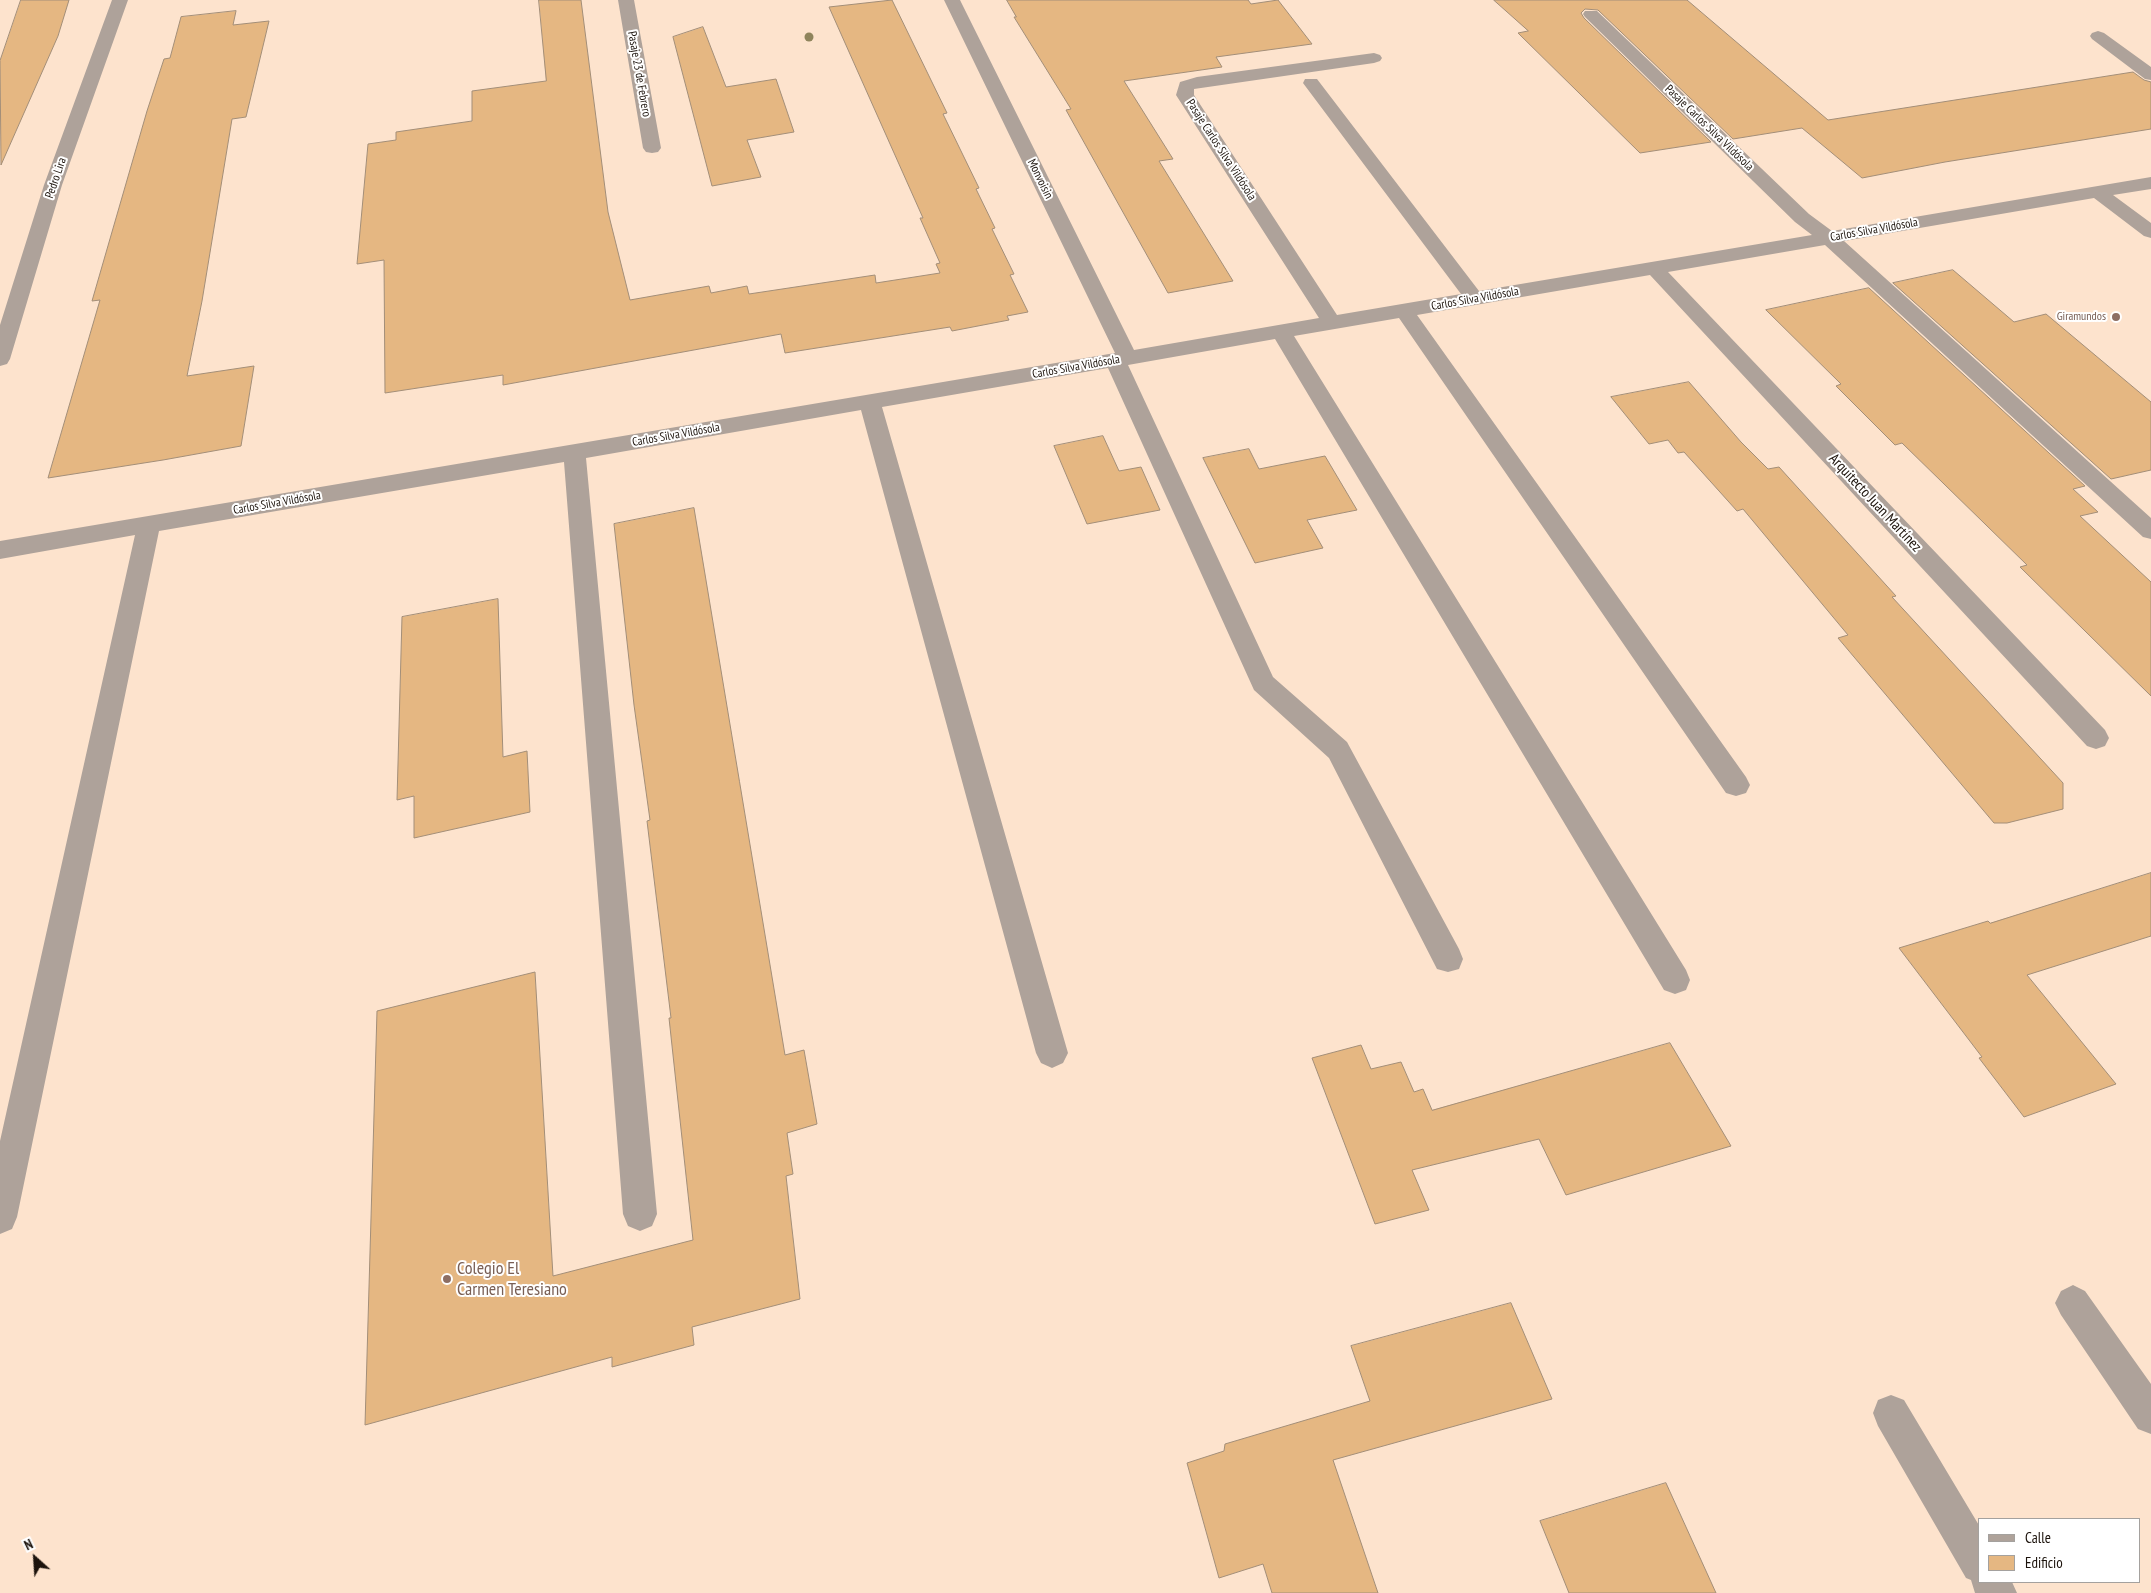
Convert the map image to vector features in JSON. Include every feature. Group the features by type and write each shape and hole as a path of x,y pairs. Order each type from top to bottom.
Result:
{"street":[{"name":"Pedro Lira","path":"0,359 53,185 120,0"},
{"name":"Pasaje 23 de Febrero","path":"626,0 652,148"},
{"name":"Monvoisin","path":"952,0 1122,359 1263,683 1338,750 1448,959"},
{"name":"Pasaje Carlos Silva Vildósola","path":"1591,14 1802,218 1829,238 2151,531"},
{"path":"2098,36 2151,75"},
{"name":"Pasaje Carlos Silva Vildósola","path":"1332,323 1185,95 1186,86 1197,82 1374,58"},
{"path":"1311,83 1431,243 1476,299"},
{"name":"Carlos Silva Vildósola","path":"0,550 2151,183"},
{"path":"2097,192 2151,232"},
{"name":"Arquitecto Juan Martínez","path":"1655,269 2096,738"},
{"path":"1404,311 1736,785"},
{"path":"1281,332 1675,980"},
{"path":"870,402 1052,1053"},
{"path":"574,452 640,1214"},
{"path":"0,1217 149,524"},
{"path":"2073,1303 2151,1416"},
{"path":"1891,1413 1978,1561"}],"building":[{"path":"21,0 69,0 58,36 1,165 0,61"},
{"path":"539,0 581,0 608,212 630,300 709,286 711,293 747,286 749,294 875,275 876,283 940,273 936,264 940,263 920,218 923,218 829,7 892,0 947,113 943,114 979,188 976,189 995,228 992,229 1014,274 1010,275 1028,312 1007,316 1009,320 952,331 950,327 785,353 781,334 503,385 503,375 385,393 384,260 357,264 368,144 396,140 396,132 472,121 472,91 546,81"},
{"path":"1007,0 1248,0 1251,4 1278,0 1312,44 1216,57 1222,67 1124,81 1173,159 1159,161 1233,281 1168,293 1066,110 1071,109 1014,17 1016,17"},
{"path":"1494,0 1687,0 1828,120 2133,72 2144,80 2151,82 2151,129 1945,162 1862,178 1802,128 1733,139 1598,10 1585,9 1581,13 1584,18 1711,142 1640,153 1518,33 1528,31"},
{"path":"236,11 233,25 269,21 246,117 232,119 202,301 187,376 254,366 241,446 48,478 100,300 92,301 164,59 170,58 181,17"},
{"path":"703,27 726,87 776,79 794,132 747,140 761,177 712,186 673,37"},
{"path":"1953,270 2014,322 2046,314 2151,402 2151,470 2111,479 1893,283"},
{"path":"1869,288 2085,486 2073,489 2098,512 2080,516 2151,582 2151,696 2020,567 2027,565 1902,443 1895,445 1836,386 1841,384 1766,310"},
{"path":"1689,382 1741,442 1768,469 1779,467 1896,596 1892,597 2063,783 2063,809 2007,823 1994,823 1838,638 1848,635 1743,509 1737,511 1684,452 1678,453 1668,440 1649,444 1611,397"},
{"path":"1103,436 1119,471 1141,467 1160,510 1087,524 1054,446"},
{"path":"1249,449 1259,469 1325,456 1357,510 1307,520 1323,548 1255,563 1203,458"},
{"path":"694,508 785,1055 804,1050 817,1124 787,1133 793,1174 786,1176 800,1299 692,1327 694,1345 612,1367 612,1357 365,1425 377,1011 535,972 553,1276 693,1240 669,1018 671,1018 647,821 650,820 634,705 614,524"},
{"path":"498,599 503,757 527,751 530,812 414,838 414,796 397,800 402,617"},
{"path":"2151,873 2151,936 2027,975 2116,1084 2024,1117 1979,1058 1982,1057 1899,948 1988,921 1990,923"},
{"path":"1670,1043 1731,1146 1566,1195 1539,1139 1412,1170 1429,1210 1375,1224 1312,1058 1361,1045 1371,1069 1401,1062 1414,1092 1423,1089 1432,1110"},
{"path":"1511,1303 1552,1399 1333,1460 1378,1593 1272,1593 1263,1564 1219,1578 1187,1463 1224,1451 1225,1444 1370,1401 1351,1346"},
{"path":"1666,1483 1716,1593 1569,1593 1540,1521"}],"place":[{"name":"Giramundos","path":"2116,317"},
{"name":"Colegio El Carmen Teresiano","path":"447,1279"}]}
